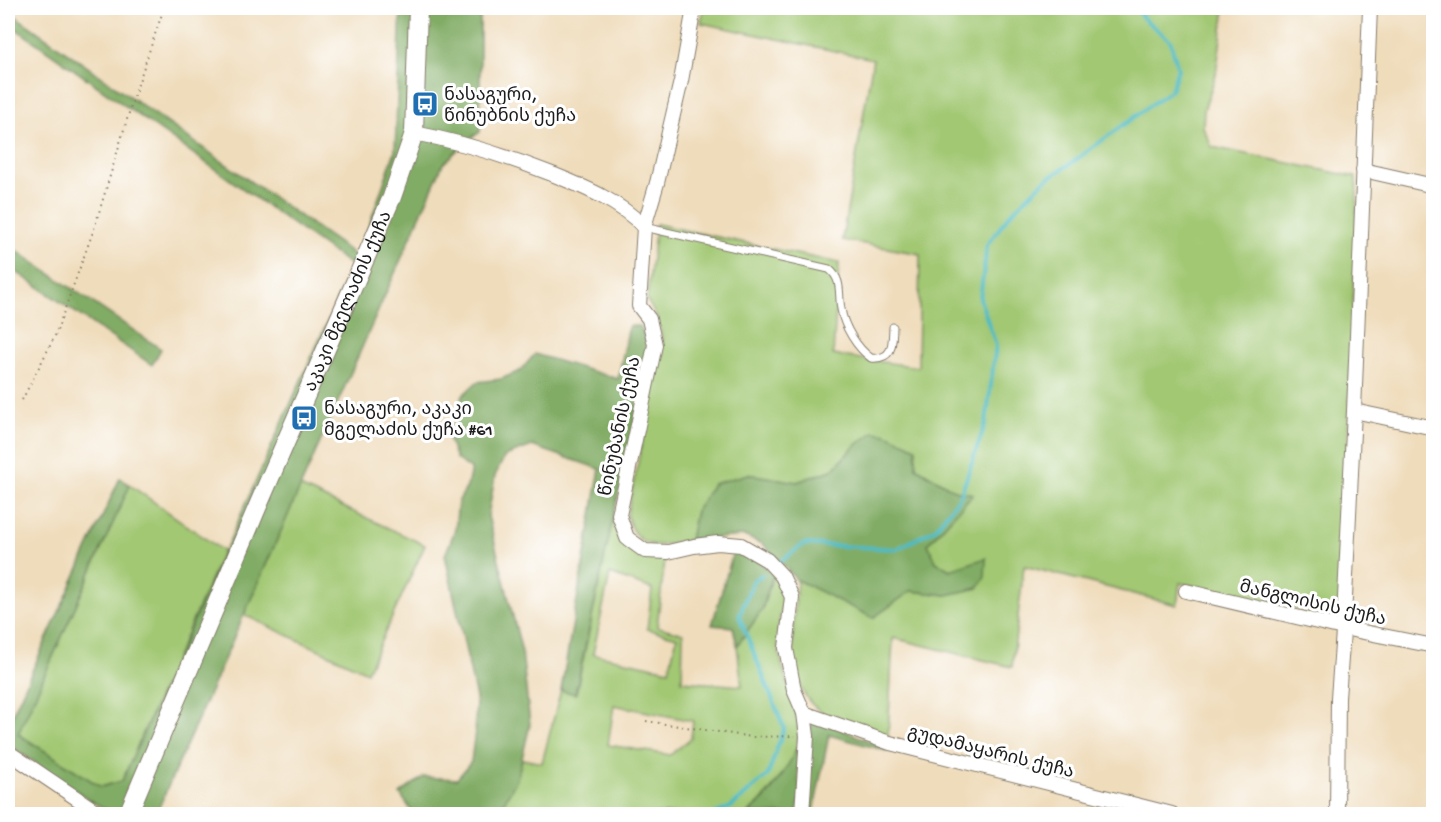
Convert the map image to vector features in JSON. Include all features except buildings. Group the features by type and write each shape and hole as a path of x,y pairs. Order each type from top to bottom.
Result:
{"street":[{"name":"აკაკი მგელაძის ქუჩა","path":"128,814 256,508 392,197 414,132 418,8"},
{"name":"წინუბანის ქუჩა","path":"694,8 681,81 644,227 639,306 649,319 655,345 619,515 627,538 645,551 668,552 718,543 741,545 767,560 782,576 792,597 786,648 794,690 804,713 807,736 802,814"},
{"path":"1337,814 1338,698 1354,411 1370,8"},
{"path":"414,132 458,141 526,164 580,186 633,216 644,227"},
{"path":"1363,170 1434,186"},
{"path":"1354,411 1434,428"},
{"name":"მანგლისის ქუჩა","path":"1186,591 1343,628 1434,646"},
{"name":"გუდამაყარის ქუჩა","path":"804,713 890,744 1172,814"},
{"path":"8,752 100,814"}],"lane":[{"path":"644,227 829,269 835,274 840,286 841,309 845,322 856,341 872,358 881,359 888,355 892,346 893,327"}],"path":[{"path":"22,400 55,336 94,229 135,93 164,8"},
{"path":"646,721 752,737 807,736"}],"green space":[{"path":"401,8 480,8 480,132 469,139 443,164 156,814 114,814 91,801 8,744 8,724 120,478 130,485 18,734 101,787 122,781 352,266 8,23 8,11 358,257 395,151"},
{"path":"704,8 1225,8 1216,74 1204,110 1203,127 1212,147 1356,177 1341,619 1180,583 1177,605 1024,566 1012,667 893,638 888,737 830,717 816,708 805,696 798,681 793,648 797,580 873,618 911,591 947,595 950,570 936,562 928,544 972,494 954,490 916,467 855,446 832,470 797,482 748,474 696,511 690,540 653,545 640,540 627,516 663,341 657,318 647,300 656,224 839,263 833,355 918,367 920,254 842,240 873,59 701,23"},
{"path":"8,245 161,349 152,365 8,266"},
{"path":"629,326 640,326 650,348 575,694 561,690 600,469 532,446 505,456 495,476 488,516 522,652 530,725 517,779 497,814 414,814 400,794 423,777 457,779 471,762 475,731 476,698 445,555 455,530 458,502 467,487 471,469 456,459 449,440 462,396 477,382 501,379 520,371 535,354 618,379"},
{"path":"874,432 887,434 916,448 916,467 954,490 973,494 928,544 936,562 950,570 986,558 985,577 978,588 947,595 911,591 873,618 797,580 763,544 744,536 690,540 696,511 713,484 748,474 797,482 832,470 855,446"},
{"path":"130,485 223,551 122,781 101,787 18,734"},
{"path":"300,487 425,545 367,672 244,615"},
{"path":"613,517 625,543 631,548 645,555 665,558 657,627 683,633 682,681 742,686 737,646 762,610 773,574 779,583 782,601 778,645 795,710 798,737 795,753 788,766 763,799 746,814 497,814 517,779 522,759 542,763 561,690 576,694","holes":["610,574 652,589 647,629 677,637 669,670 593,654","614,705 693,721 691,738 670,755 608,745"]},
{"path":"734,549 757,559 773,574 762,610 737,646 733,627 712,625"},
{"path":"820,721 884,747 887,751 829,735 813,814 806,814 811,724"},
{"path":"797,748 800,796 797,814 746,814 768,794"}],"waterway":[{"path":"777,564 804,544 897,549 935,529 960,497 986,422 996,345 980,299 987,245 1010,214 1044,181 1171,90 1178,69 1170,40 1144,19 1136,8"},
{"path":"714,814 731,807 768,775 784,728 739,616 753,581 762,575"}],"place":[{"name":"ნასაგური, წინუბნის ქუჩა","path":"425,104"},
{"name":"ნასაგური, აკაკი მგელაძის ქუჩა #61","path":"304,418"}]}
